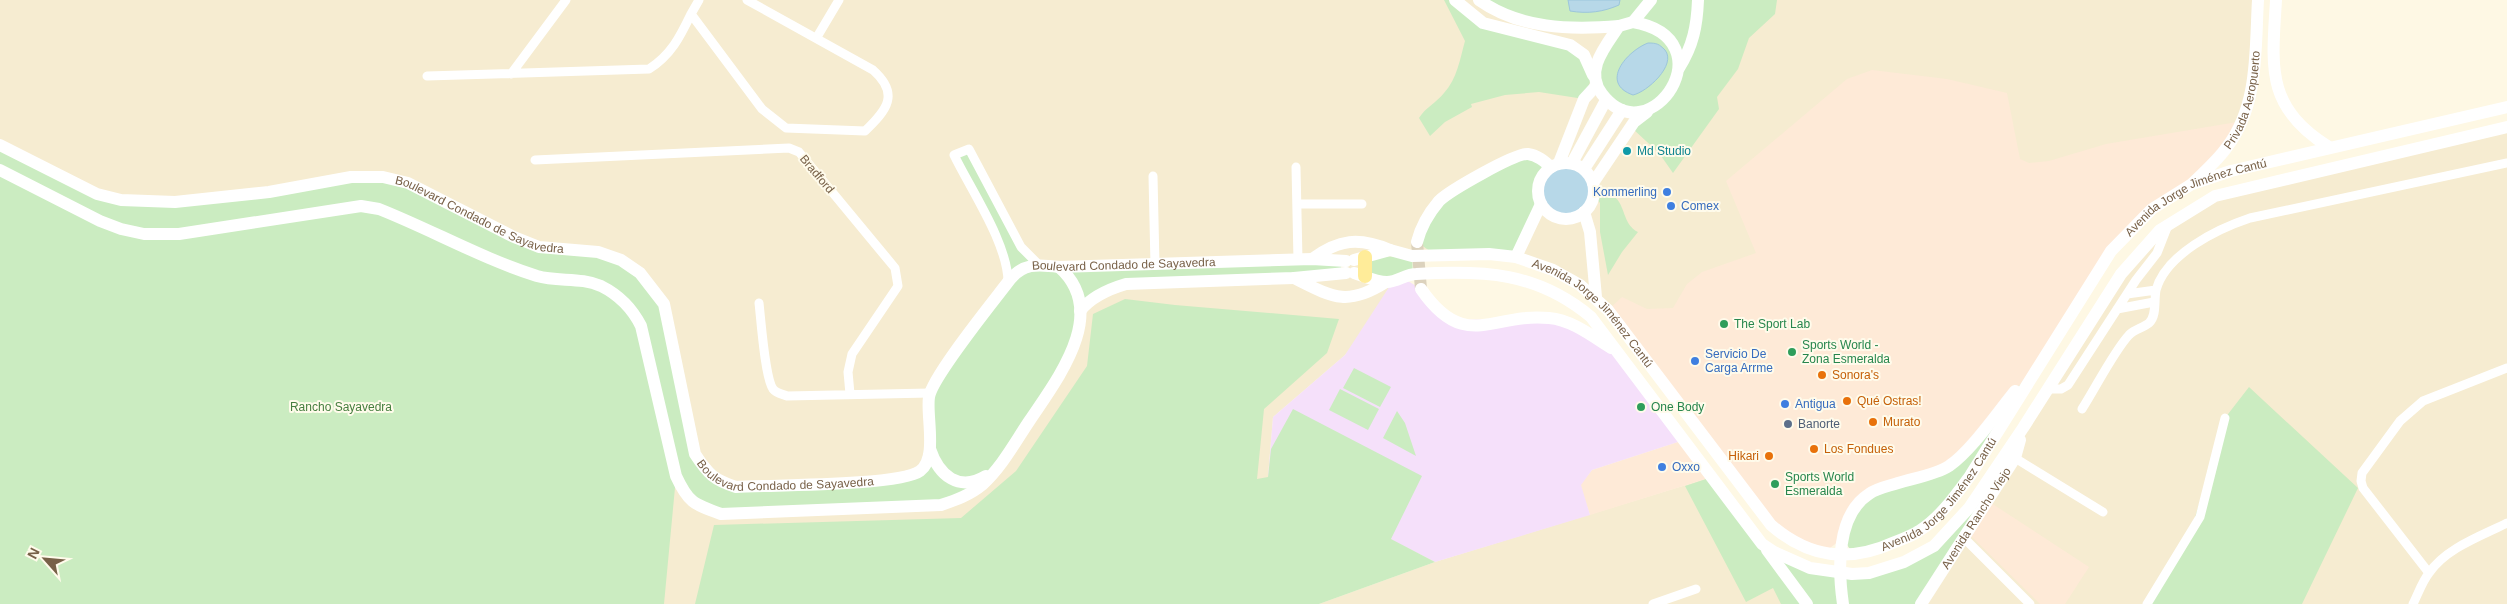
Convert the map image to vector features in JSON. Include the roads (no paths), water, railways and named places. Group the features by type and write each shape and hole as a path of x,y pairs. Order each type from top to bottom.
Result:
{"main road":[{"path":"1455,0 1483,23 1570,45 1584,55 1604,104 1620,114 1650,110"},
{"path":"1479,0 1493,10 1534,24 1578,28 1619,26 1633,22 1648,24 1660,30 1678,52 1679,68"},
{"path":"1633,22 1650,0"},
{"path":"1593,183 1634,122 1660,103 1669,93 1676,80 1679,68 1690,50 1697,25 1698,0"},
{"name":"Privada Aeropuerto","path":"2192,184 2227,147 2242,121 2251,97 2258,0"},
{"name":"Privada Aeropuerto","path":"2276,0 2272,62 2277,84 2288,112 2306,134 2328,148"},
{"path":"1561,164 1584,99 1594,80 1598,61 1619,26"},
{"path":"1417,242 1420,229 1429,213 1453,190 1512,158 1526,154 1561,164 1584,169 1593,183 1594,195 1584,212 1576,217 1558,218 1550,215 1541,204 1537,193 1538,184 1542,176 1561,164 1583,143 1604,104"},
{"name":"Avenida Jorge Jiménez Cantú","path":"1390,250 1412,256 1489,254 1516,257 1553,270 1580,285 1596,297 1608,310 1771,525 1785,537 1823,553 1854,555 1882,548 1918,532 1935,519 1970,476 2111,251 2152,209 2192,184 2231,171 2507,107"},
{"path":"1584,169 1620,114"},
{"name":"Avenida Jorge Jiménez Cantú","path":"1386,282 1413,274 1484,274 1516,277 1548,288 1573,302 1591,317 1762,544 1774,552 1821,570 1852,574 1869,573 1904,562 1934,546 1969,508 2023,428 2121,274 2160,230 2215,196 2507,127"},
{"name":"Boulevard Condado de Sayavedra","path":"0,145 97,194 121,200 175,202 269,192 351,177 383,177 408,182 514,237 539,247 598,252 620,260 640,273 664,304 695,454 704,469 717,480 736,487 894,480 922,470 928,459 930,446 930,393 941,374 1019,269 1038,264 1059,267 1312,259 1353,267"},
{"path":"0,170 121,230 144,234 179,234 361,206 379,209 538,276 576,280 600,286 625,302 634,312 641,326 676,476 685,495 698,506 720,514 941,505 966,496 997,469 1068,363 1076,340 1080,311 1077,293 1071,278 1059,267"},
{"path":"1516,257 1541,204"},
{"path":"1584,212 1590,232 1596,297"},
{"name":"Boulevard Condado de Sayavedra","path":"1312,259 1328,248 1348,242 1374,243 1390,250"},
{"path":"1353,267 1390,250"},
{"path":"1412,256 1413,274"},
{"path":"1353,267 1386,282"},
{"name":"Boulevard Condado de Sayavedra","path":"1080,311 1084,305 1102,293 1126,284 1294,278 1353,267"},
{"path":"1294,278 1320,292 1352,298 1372,291 1386,282"},
{"path":"1421,289 1434,308 1453,320 1470,325 1488,326 1529,318 1550,318 1571,324 1617,352"},
{"path":"1842,604 1843,539 1850,517 1858,504 1869,494 1882,488 1947,467 1968,447 2045,355"},
{"name":"Avenida Rancho Viejo","path":"1921,604 2015,458 2023,428"},
{"path":"930,446 936,466 948,477 963,482 978,481 997,469"},
{"path":"1762,544 1807,604"}],"street":[{"path":"511,74 566,0"},
{"path":"426,76 649,69 661,62 673,50 699,0"},
{"path":"692,14 762,109 786,128 865,131 884,113 889,92 884,79 873,70 817,37 747,0"},
{"path":"817,37 839,0"},
{"name":"Bradford","path":"535,160 789,148 799,152 894,268 898,280 894,293 852,354 848,372 850,394"},
{"path":"1008,282 1008,270 1003,251 954,155 969,149 1021,247 1038,264"},
{"path":"2082,409 2128,336 2149,323 2154,315 2156,290 2163,275 2183,252 2236,222 2288,209 2507,163"},
{"path":"1296,167 1298,260"},
{"path":"1153,176 1155,265"},
{"path":"1297,204 1362,204"},
{"path":"2048,389 2061,389 2068,385 2156,252 2168,225"},
{"path":"2127,294 2156,290"},
{"path":"2117,309 2154,302"},
{"path":"759,303 768,374 772,388 787,396 930,393"},
{"path":"2429,573 2363,488 2361,481 2362,473 2400,421 2423,401 2507,368"},
{"path":"2147,604 2200,518 2225,418"},
{"path":"2015,458 2103,512"},
{"path":"2413,604 2429,573 2440,559 2457,548 2507,523"},
{"path":"1964,538 2030,604"},
{"path":"1653,604 1696,589"}],"water":[{"path":"1568,0 1620,0 1619,5 1601,11 1583,12 1570,11"},
{"path":"1648,43 1658,44 1665,50 1668,56 1667,63 1659,77 1646,89 1633,95 1623,90 1618,83 1617,75 1625,60 1640,47"},
{"path":"1566,163 1577,165 1586,171 1592,180 1594,191 1592,202 1586,211 1577,217 1566,219 1555,217 1546,211 1540,202 1538,191 1540,180 1546,171 1555,165"}],"tunnel":[{"path":"1417,242 1421,289"}],"place":[{"name":"Md Studio","path":"1627,151"},
{"name":"Kommerling","path":"1667,192"},
{"name":"Comex","path":"1671,206"},
{"name":"The Sport Lab","path":"1724,324"},
{"name":"Sports World - Zona Esmeralda","path":"1792,352"},
{"name":"Servicio De Carga Arrme","path":"1695,361"},
{"name":"Sonora's","path":"1822,375"},
{"name":"Qué Ostras!","path":"1847,401"},
{"name":"Antigua","path":"1785,404"},
{"name":"One Body","path":"1641,407"},
{"name":"Murato","path":"1873,422"},
{"name":"Banorte","path":"1788,424"},
{"name":"Los Fondues","path":"1814,449"},
{"name":"Hikari","path":"1769,456"},
{"name":"Oxxo","path":"1662,467"},
{"name":"Sports World Esmeralda","path":"1775,484"}],"park label":[{"name":"Rancho Sayavedra","path":"341,407"}]}
